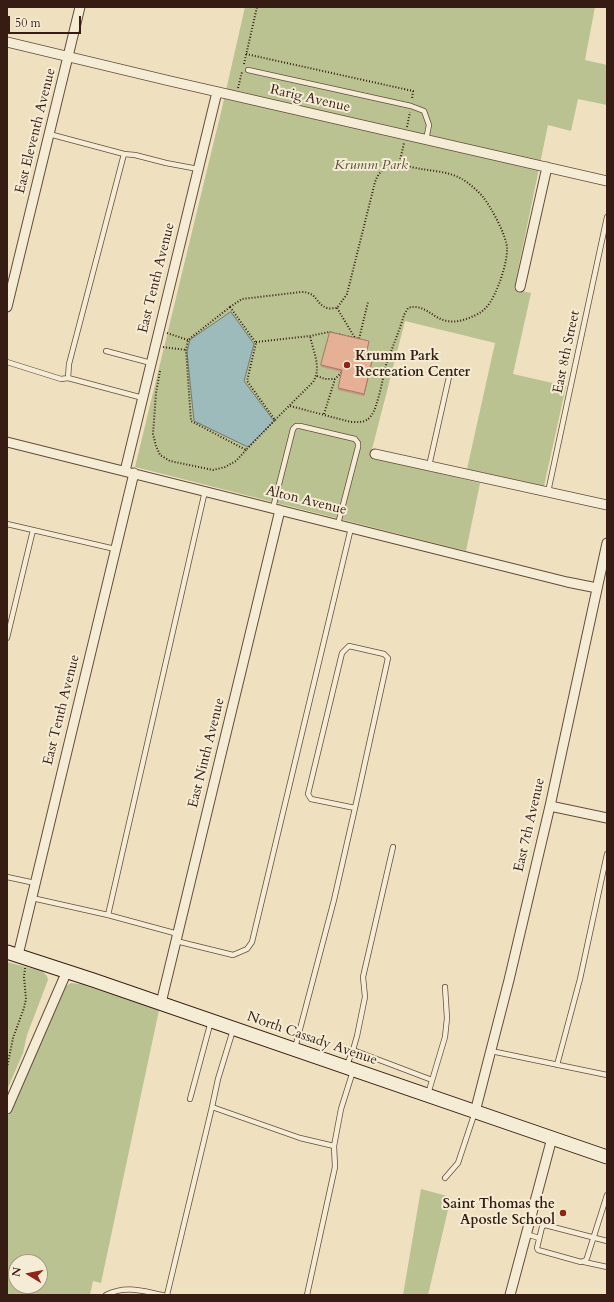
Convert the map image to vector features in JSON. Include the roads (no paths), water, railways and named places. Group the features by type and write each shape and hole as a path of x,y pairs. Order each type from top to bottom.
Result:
{"main road":[{"name":"North Cassady Avenue","path":"17,957 67,971 607,1157"}],"street":[{"name":"East Eleventh Avenue","path":"7,307 80,7"},
{"name":"Rarig Avenue","path":"7,42 68,58 236,97 607,181"},
{"name":"East Tenth Avenue","path":"17,957 115,549 143,398 217,92"},
{"path":"520,287 546,167"},
{"name":"Alton Avenue","path":"7,442 352,527 567,582 597,588"},
{"path":"375,454 607,505"},
{"name":"East Ninth Avenue","path":"161,1003 277,509"},
{"name":"East 7th Avenue","path":"475,1112 550,806 607,543"},
{"path":"550,806 607,818"},
{"path":"7,1109 67,971"},
{"path":"510,1295 552,1138"}],"lane":[{"path":"248,70 411,106 424,111 429,125 426,140"},
{"path":"49,134 124,154 134,154 166,163 198,169"},
{"path":"68,378 70,364 124,154"},
{"name":"East 8th Street","path":"548,492 607,217"},
{"path":"106,350 151,363"},
{"path":"7,362 61,379 68,378 143,398"},
{"path":"428,466 449,377"},
{"path":"277,509 293,429 296,426 355,439 358,443 358,447 338,524"},
{"path":"108,915 205,491"},
{"path":"7,524 115,549"},
{"path":"32,898 108,915 230,955 236,955 247,948 252,942 352,527"},
{"path":"7,638 33,530"},
{"path":"294,1049 334,900 355,808 388,658 384,654 348,646 342,653 308,794 312,799 355,808"},
{"path":"307,1295 334,1167 334,1146 352,1050 357,1036 365,997 363,977 393,847"},
{"path":"557,1065 580,979 607,854"},
{"path":"7,877 35,883"},
{"path":"427,1096 445,1037 447,1018 445,987"},
{"path":"190,1098 211,1020"},
{"path":"168,1295 218,1079 234,1028"},
{"path":"352,1050 432,1080"},
{"path":"491,1051 607,1075"},
{"path":"212,1107 300,1138 334,1146"},
{"path":"445,1178 458,1163 475,1112"},
{"path":"584,1262 587,1258 607,1195"},
{"path":"607,1240 546,1225 542,1227 537,1248 538,1250 607,1268"},
{"path":"526,1234 539,1238"},
{"path":"106,1295 116,1290 130,1289 163,1295"}],"water":[{"path":"231,312 254,344 244,381 274,421 248,447 194,421 187,352 190,340"}],"place":[{"name":"Krumm Park Recreation Center","path":"347,365"},
{"name":"Saint Thomas the Apostle School","path":"563,1213"}],"park label":[{"name":"Krumm Park","path":"371,166"}]}
